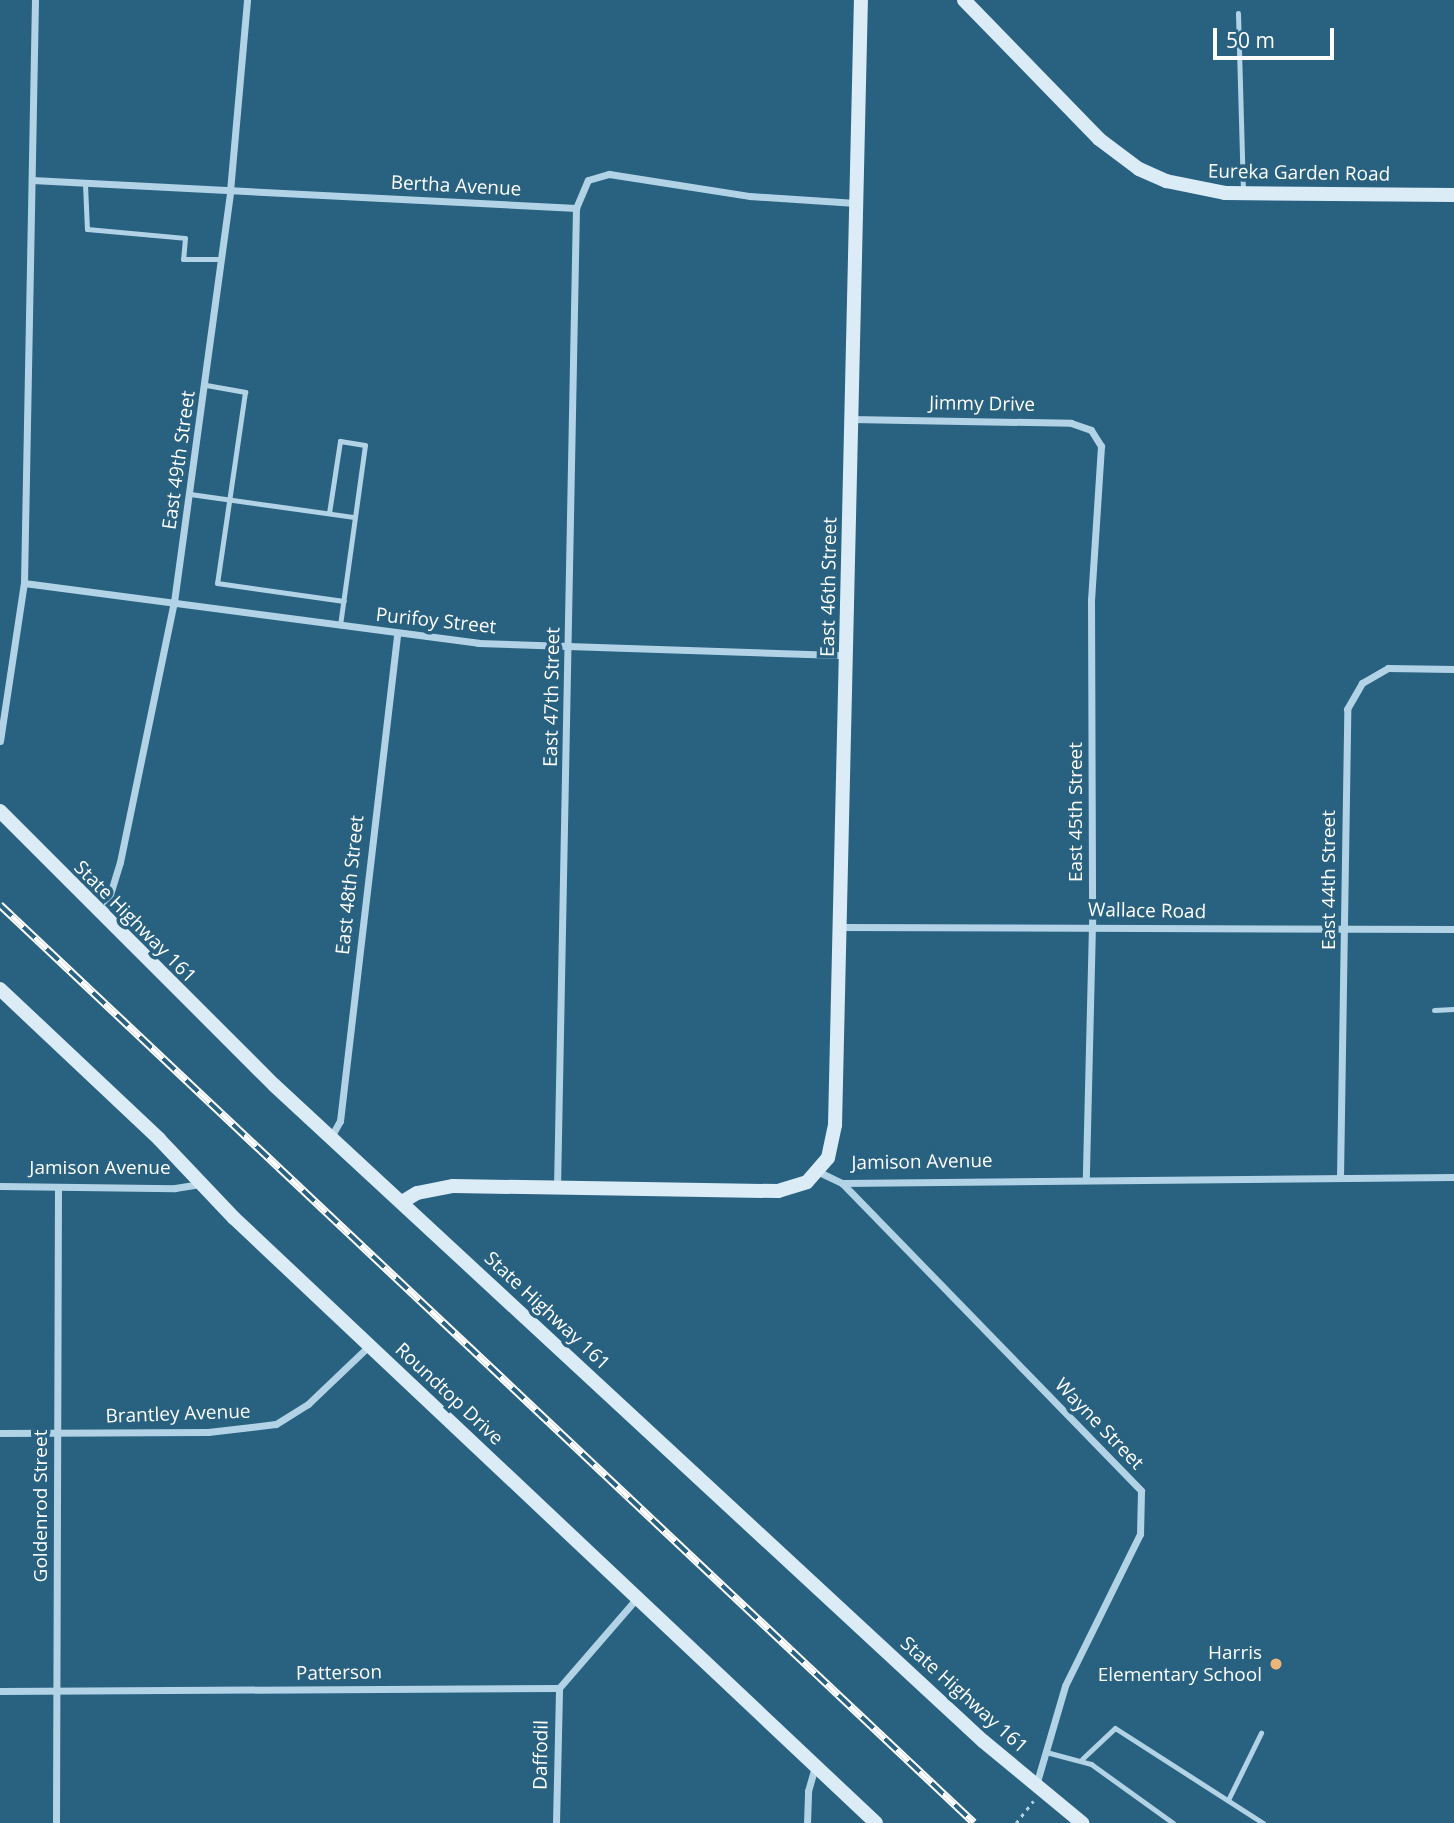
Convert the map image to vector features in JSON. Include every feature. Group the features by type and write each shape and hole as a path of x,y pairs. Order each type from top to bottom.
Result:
{"street":[{"path":"0,741 24,583 35,0"},
{"name":"East 49th Street","path":"103,918 120,862 174,602 206,385 230,191 247,0"},
{"name":"East 46th Street","path":"819,1172 834,1142 861,0"},
{"name":"Eureka Garden Road","path":"964,0 1122,158 1176,184 1243,193 1454,195"},
{"path":"576,208 588,180 609,174 750,196 856,203"},
{"name":"Bertha Avenue","path":"32,180 576,208"},
{"name":"East 47th Street","path":"557,1188 576,208"},
{"name":"Jimmy Drive","path":"851,419 1070,423 1091,430 1101,446"},
{"name":"East 45th Street","path":"1086,1179 1092,925 1091,600 1101,446"},
{"name":"Purifoy Street","path":"24,583 397,634 567,647 846,655"},
{"name":"East 48th Street","path":"331,1137 340,1121 397,634"},
{"name":"East 44th Street","path":"1340,1178 1345,928 1345,724 1350,702 1362,683 1388,668 1454,669"},
{"name":"State Highway 161","path":"0,811 103,918 331,1137 1039,1788 1082,1823"},
{"name":"Wallace Road","path":"840,927 1092,925 1454,929"},
{"name":"Roundtop Drive","path":"0,989 159,1139 200,1184 369,1346 876,1823"},
{"path":"402,1202 417,1193 453,1186 778,1191 800,1185 819,1172"},
{"name":"Jamison Avenue","path":"819,1172 842,1183 1454,1177"},
{"name":"Wayne Street","path":"842,1183 1141,1491 1140,1534 1065,1686 1046,1752 1039,1788"},
{"name":"Jamison Avenue","path":"0,1186 58,1189 200,1184"},
{"name":"Goldenrod Street","path":"56,1823 58,1189"},
{"name":"Brantley Avenue","path":"0,1433 208,1432 276,1424 308,1404 369,1346"},
{"path":"559,1688 637,1598"},
{"name":"Patterson","path":"0,1691 559,1688"},
{"name":"Daffodil","path":"556,1823 559,1688"},
{"path":"807,1823 808,1791 815,1766"}],"lane":[{"path":"1238,13 1243,193"},
{"path":"85,184 87,229 185,238 183,259 220,259"},
{"path":"206,385 246,392 217,583 344,601"},
{"path":"329,513 340,440 365,444 340,625"},
{"path":"190,494 354,517"},
{"path":"1434,1010 1454,1009"},
{"path":"1082,1759 1115,1728 1262,1823"},
{"path":"1228,1800 1261,1733"},
{"path":"1046,1752 1082,1759 1173,1823"}],"path":[{"path":"1016,1823 1039,1788"}],"railway":[{"path":"0,905 974,1823"}],"place":[{"name":"Harris Elementary School","path":"1276,1664"}]}
